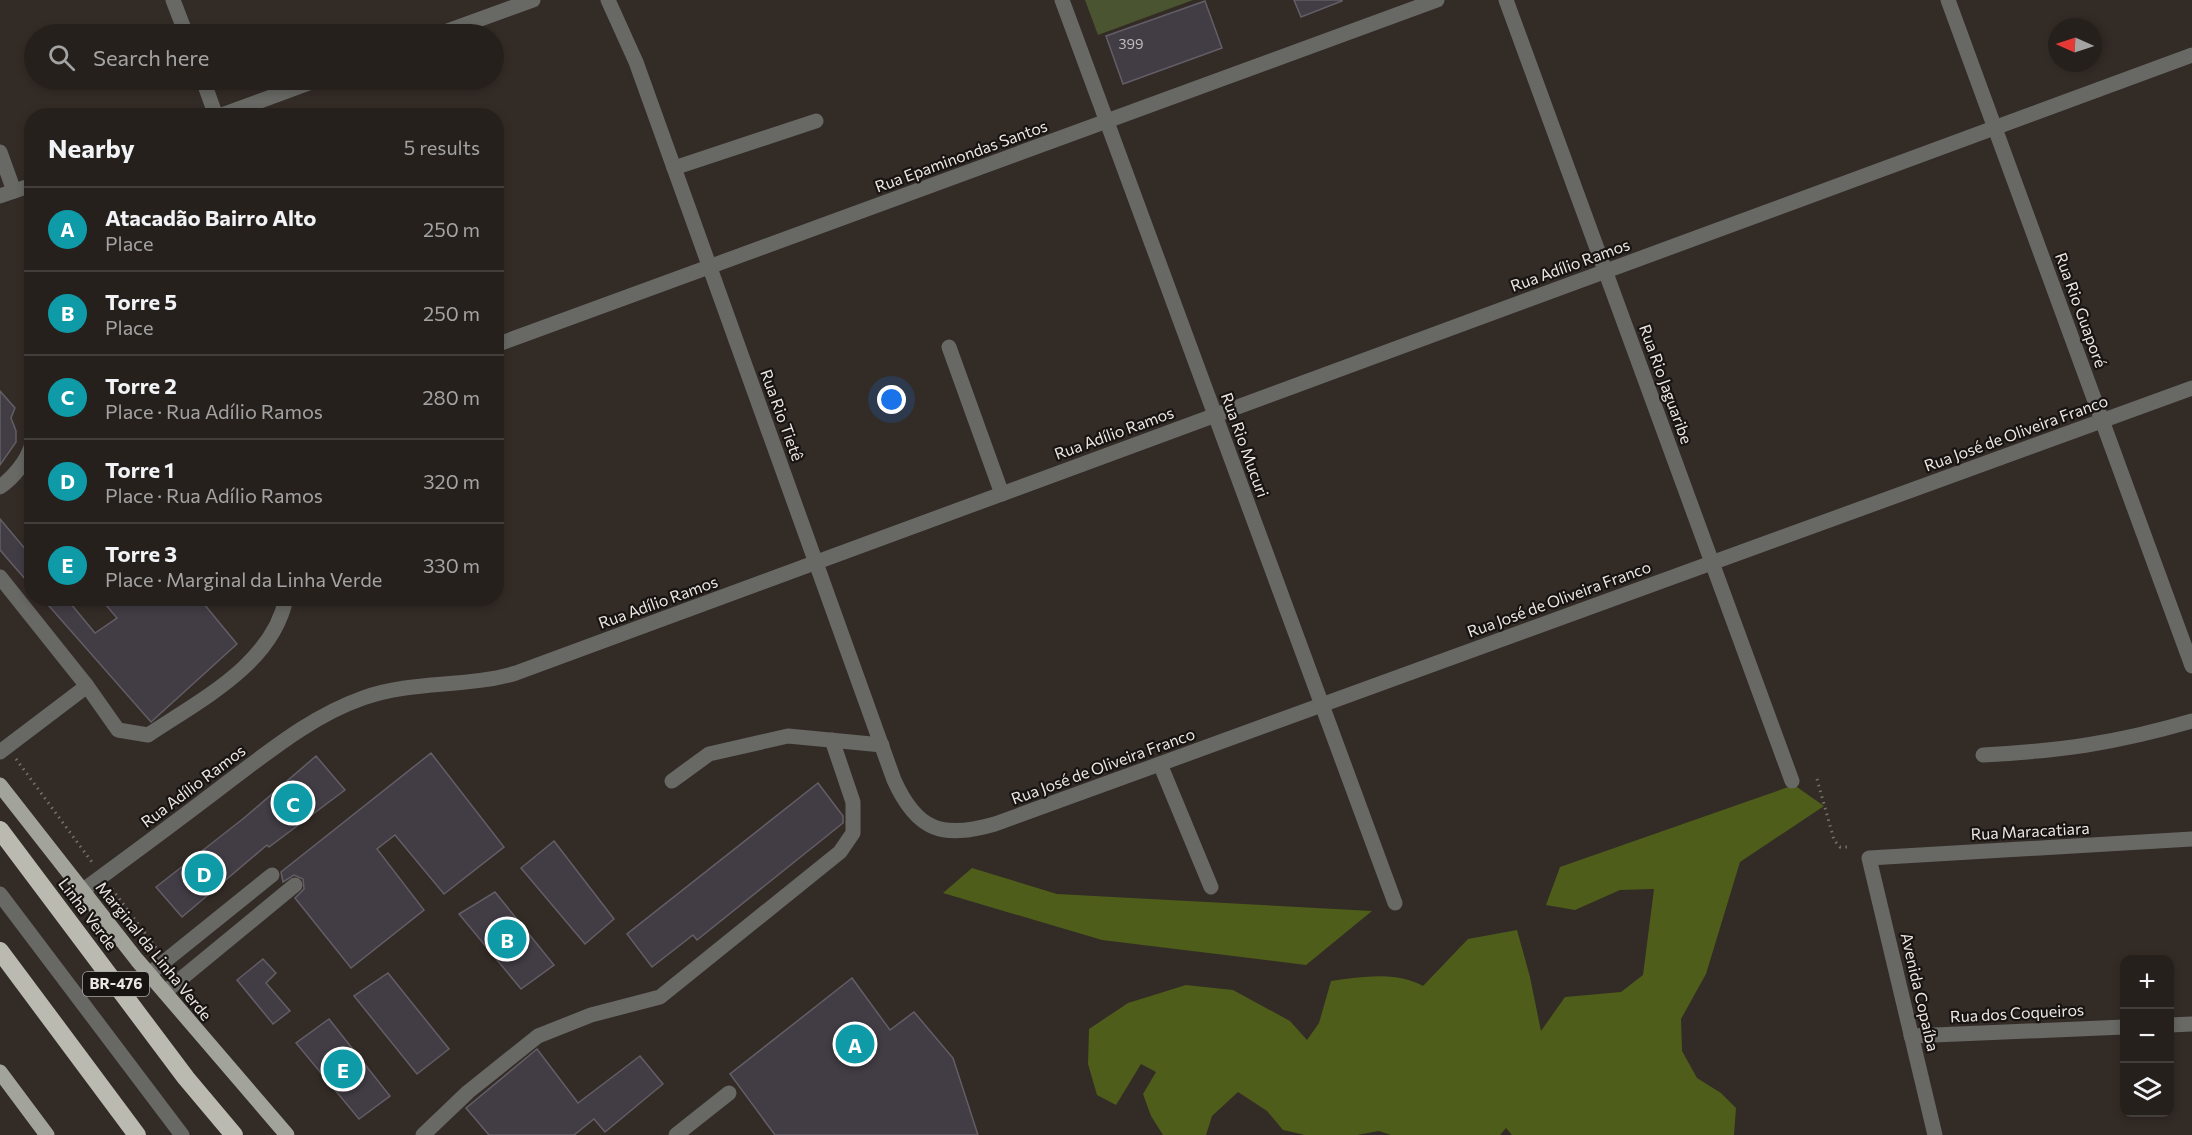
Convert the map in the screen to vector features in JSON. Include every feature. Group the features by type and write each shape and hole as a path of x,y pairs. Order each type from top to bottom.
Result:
{"highway":[{"name":"Linha Verde","path":"0,830 186,1078 234,1135"},
{"path":"0,951 137,1135"},
{"path":"88,1071 122,1135"}],"main road":[{"name":"Marginal da Linha Verde","path":"0,784 149,974 287,1135"},
{"path":"0,1072 42,1133"}],"street":[{"path":"173,0 182,24"},
{"path":"467,24 533,0"},
{"name":"Rua Rio Tietê","path":"608,0 636,62 902,797 921,820 936,830"},
{"name":"Rua Rio Mucuri","path":"1062,0 1395,903"},
{"name":"Rua Epaminondas Santos","path":"504,342 1437,0"},
{"name":"Rua Rio Jaguaribe","path":"1506,0 1792,781"},
{"name":"Rua Rio Guaporé","path":"1948,0 2192,666"},
{"name":"Rua Adílio Ramos","path":"82,891 285,740 339,707 391,690 508,676 2192,55"},
{"path":"207,90 215,108"},
{"path":"240,108 290,90"},
{"path":"674,168 816,121"},
{"path":"0,152 7,193 24,187"},
{"path":"949,347 1002,494"},
{"name":"Rua José de Oliveira Franco","path":"936,830 955,832 995,824 2192,388"},
{"path":"0,487 11,479 24,461"},
{"path":"0,577 87,686 118,730 148,735 226,682 269,642 279,625 284,606"},
{"path":"3,750 87,686"},
{"path":"1983,755 2054,752 2096,746 2192,721"},
{"path":"672,781 708,754 788,736 882,745"},
{"path":"423,1135 468,1092 538,1036 591,1015 660,997 840,852 853,834 853,802 832,740"},
{"path":"1160,764 1211,887"},
{"name":"Rua Maracatiara","path":"1869,858 2192,840"},
{"name":"Avenida Copaíba","path":"1869,858 1935,1135"},
{"path":"149,974 272,875"},
{"path":"165,992 295,885"},
{"path":"0,894 182,1135"},
{"path":"2174,1024 2192,1024"},
{"name":"Rua dos Coqueiros","path":"1911,1036 2120,1027"},
{"path":"676,1135 729,1093"}],"path":[{"path":"3,750 78,843"},
{"path":"1817,779 1834,840 1840,847 1847,847"}],"green space":[{"path":"1085,0 1193,0 1098,35"},
{"path":"1794,785 1824,806 1740,862 1706,974 1681,1019 1682,1051 1697,1078 1721,1093 1736,1108 1734,1135 1512,1135 1506,1128 1500,1135 1391,1135 1379,1131 1357,1135 1305,1135 1283,1130 1267,1111 1238,1092 1212,1116 1206,1135 1163,1135 1151,1116 1143,1094 1156,1072 1141,1064 1116,1105 1097,1095 1088,1064 1089,1029 1128,1003 1186,985 1233,990 1290,1021 1307,1040 1319,1023 1331,981 1389,977 1401,978 1423,986 1468,939 1517,930 1541,1031 1565,997 1621,992 1643,975 1654,889 1620,890 1575,910 1546,905 1560,867"},
{"path":"972,868 1057,894 1372,911 1306,965 1102,940 943,893"}],"building":[{"path":"1294,0 1342,0 1342,1 1301,17"},
{"path":"1205,1 1222,48 1123,84 1106,36"},
{"path":"0,391 15,408 11,418 16,431 16,442 0,465"},
{"path":"0,519 24,548 24,578 0,550"},
{"path":"49,606 73,606 95,633 117,618 107,606 206,606 237,644 151,722"},
{"path":"431,753 504,847 444,894 395,835 377,849 424,910 351,968 295,898 304,889 303,879 294,875 283,882 281,872"},
{"path":"316,756 345,790 269,847 267,845 182,917 156,887 244,818"},
{"path":"818,783 843,816 843,823 697,940 693,935 652,967 627,934"},
{"path":"554,841 614,919 585,944 521,868"},
{"path":"495,892 554,965 521,989 459,914"},
{"path":"263,959 276,973 266,983 290,1011 273,1024 237,980"},
{"path":"388,973 449,1049 417,1074 354,996"},
{"path":"852,978 890,1030 914,1012 953,1058 978,1135 775,1135 730,1074"},
{"path":"329,1019 390,1096 359,1119 296,1043"},
{"path":"537,1049 578,1103 640,1056 663,1084 605,1132 594,1119 574,1135 489,1135 466,1108"}],"place":[{"name":"Torre 2","path":"293,803"},
{"name":"Torre 1","path":"204,873"},
{"name":"Torre 5","path":"507,939"},
{"name":"Atacadão Bairro Alto","path":"855,1044"},
{"name":"Torre 3","path":"343,1069"}]}
